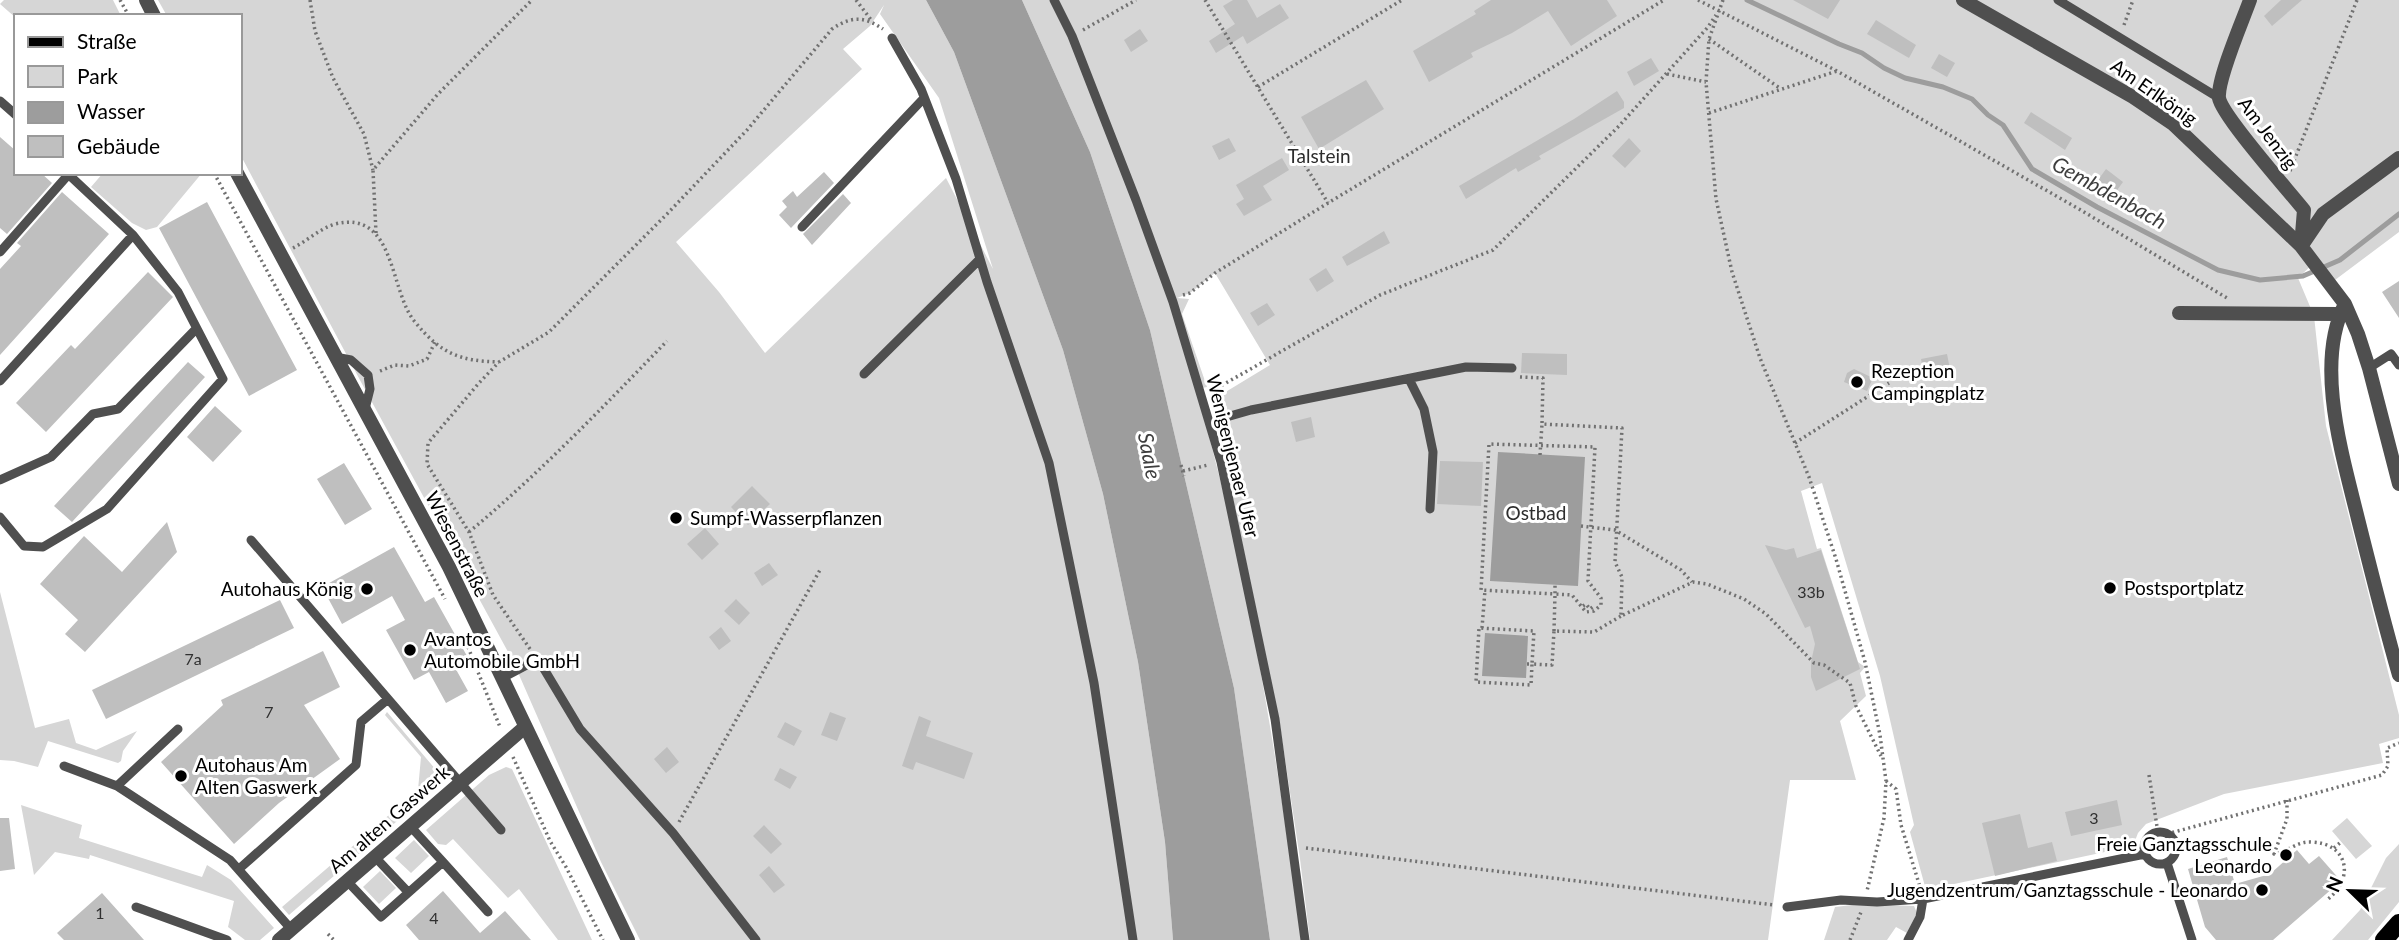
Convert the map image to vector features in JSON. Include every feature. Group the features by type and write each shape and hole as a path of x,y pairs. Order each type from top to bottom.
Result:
{"main road":[{"path":"2384,940 2399,923"}],"street":[{"name":"Am Erlkönig","path":"1963,0 2133,97 2174,124 2301,246 2331,283 2342,309"},
{"name":"Am Jenzig","path":"2250,0 2223,76 2219,98 2229,118 2304,210 2301,246"},
{"path":"2301,246 2323,215 2399,158"},
{"name":"Wiesenstraße","path":"238,175 449,567 628,940"},
{"path":"2179,313 2249,314 2342,309"},
{"path":"2342,309 2369,368 2399,484"},
{"path":"2342,309 2332,354 2335,425 2375,591 2399,675"},
{"name":"Am alten Gaswerk","path":"279,940 525,727"}],"lane":[{"name":"Wenigenjenaer Ufer","path":"1054,0 1072,36 1141,213 1173,302 1221,462 1275,719 1305,940"},
{"path":"2058,0 2219,98"},
{"path":"892,38 924,98 956,179 1049,463 1094,683 1133,940"},
{"path":"802,227 924,98"},
{"path":"0,101 14,113"},
{"path":"0,253 67,175"},
{"path":"0,517 24,546 43,547 107,509 223,379 178,292 133,235 69,175"},
{"path":"0,381 133,235"},
{"path":"864,374 980,259"},
{"path":"0,480 51,457 93,414 118,409 196,329"},
{"path":"2369,368 2395,352 2399,365"},
{"path":"335,356 351,360 361,366 368,375 370,389 365,410"},
{"path":"1223,418 1466,367 1512,368"},
{"path":"1409,379 1424,409 1433,452 1430,509"},
{"path":"251,540 501,830"},
{"path":"502,678 538,659 580,729 673,833 756,940"},
{"path":"239,869 356,765 361,722 388,699"},
{"path":"117,786 178,729"},
{"path":"64,766 117,786 230,860 292,929"},
{"path":"410,826 488,912"},
{"path":"2162,833 2172,837 2175,854 2167,863 2154,863 2145,854 2146,841 2149,836 2162,833"},
{"path":"1787,907 1841,900 1923,899 2145,854"},
{"path":"375,857 408,892"},
{"path":"346,881 381,917 443,862"},
{"path":"2167,863 2192,940"},
{"path":"1908,940 1920,917 1923,899"},
{"path":"136,907 221,939"}],"path":[{"path":"310,0 315,31 334,78 364,134 373,170 376,233"},
{"path":"373,170 438,94 532,0"},
{"path":"856,0 872,21 892,38"},
{"path":"1072,36 1136,0"},
{"path":"1205,0 1328,203"},
{"path":"1258,86 1402,0"},
{"path":"1175,298 1190,293 1215,273 1328,203 1664,0"},
{"path":"1698,0 1837,71 2214,289 2249,314"},
{"path":"1723,0 1709,39 1706,82 1716,199 1732,272 1760,358 1795,443 1836,559 1858,636 1880,734 1886,781 1884,818 1864,901 1850,940"},
{"path":"2119,37 2133,0"},
{"path":"2284,185 2357,0"},
{"path":"1202,397 1380,295 1493,250 1619,126 1708,27 1720,10"},
{"path":"538,659 493,595 469,532 427,464 428,443 499,362 549,332 667,214 747,130 832,29 850,19 872,21"},
{"path":"1709,39 1781,89"},
{"path":"1709,113 1837,71"},
{"path":"1666,74 1706,82"},
{"path":"215,175 446,601"},
{"path":"280,255 336,224 362,224 376,233 387,251 413,321 452,355 471,361 499,362"},
{"path":"469,532 575,437 667,341"},
{"path":"368,375 395,365 410,366 427,359 435,342"},
{"path":"1512,368 1512,377 1543,378 1540,454"},
{"path":"1795,443 1889,383"},
{"path":"1542,424 1622,428 1615,530 1615,562 1622,577 1621,616"},
{"path":"1489,444 1595,447 1592,527 1588,581 1601,598 1601,605 1594,611 1586,612 1573,594 1481,590 1489,444"},
{"path":"1184,476 1182,468 1221,462"},
{"path":"1581,526 1615,530 1681,569 1693,582"},
{"path":"673,833 820,570"},
{"path":"1554,631 1594,632 1621,616 1693,582 1707,584 1744,599 1766,614 1814,663 1824,666 1850,683 1856,706 1883,761"},
{"path":"1529,664 1552,665 1555,585"},
{"path":"1482,628 1534,631 1529,664 1531,685 1476,682 1479,628 1482,628 1485,590"},
{"path":"1582,607 1586,604 1590,609 1594,606"},
{"path":"464,635 550,841 603,940"},
{"path":"2149,775 2162,833 2382,775 2388,766 2387,748 2399,743"},
{"path":"1886,781 1896,789 1901,824 1923,899"},
{"path":"2287,800 2287,819 2274,855 2288,852 2296,845 2308,841 2334,848 2340,854 2345,878 2339,891 2328,900"},
{"path":"2334,848 2341,842"},
{"path":"1294,847 1787,907"},
{"path":"328,934 334,940"}],"green space":[{"path":"4,0 113,0 120,14 14,14 14,16 0,4"},
{"path":"158,0 926,0 954,52 1063,350 1103,494 1138,662 1165,842 1173,940 640,940 601,862 513,661 242,158 242,14 166,14","holes":["884,5 880,14 939,98 993,269 946,178 765,353 719,292 676,242 862,69 843,49 870,26"]},
{"path":"1022,0 2399,0 2399,232 2331,283 2315,262 2298,278 2314,316 2326,426 2399,715 2399,738 2379,744 2383,763 2224,794 2146,824 2138,833 2133,846 1926,890 1910,832 1914,825 1880,676 1822,483 1801,491 1817,549 1821,548 1858,662 1865,667 1860,673 1866,696 1840,721 1856,780 1790,780 1768,940 1310,940 1279,719 1225,461 1222,440 1229,425 1218,413 1214,399 1270,365 1215,273 1190,293 1177,298 1189,299 1182,314 1207,387 1196,389 1246,594 1282,801 1301,940 1270,940 1234,688 1150,330 1090,152"},
{"path":"101,175 200,175 157,227 146,230 132,223 91,187"},
{"path":"0,592 35,728 69,719 76,743 96,750 137,731 123,751 121,761 118,763 48,741 38,767 0,760"},
{"path":"387,712 442,777 442,782 289,915 282,907 418,790 421,757 385,715"},
{"path":"506,767 512,769 592,940 558,940 519,889 508,898 453,839 446,845 438,844 426,830 489,775"},
{"path":"21,805 82,825 79,838 202,877 207,865 231,880 274,928 260,940 245,940 228,927 234,901 90,855 89,859 55,852 34,875"},
{"path":"2347,818 2372,846 2356,859 2332,831"},
{"path":"414,840 429,856 411,873 395,858"},
{"path":"2399,844 2399,902 2368,940 2332,940 2360,910 2386,858"},
{"path":"380,871 396,888 379,904 363,887"},
{"path":"1860,904 1914,906 1917,913 1907,933 1896,927 1887,940 1824,940 1835,907"}],"water":[{"name":"Saale","path":"926,0 1022,0 1090,152 1150,330 1234,688 1270,940 1173,940 1165,842 1138,662 1103,494 1063,350 954,52"},
{"path":"1498,452 1585,457 1578,586 1490,581"},
{"path":"1485,633 1528,636 1526,678 1482,676"}],"building":[{"path":"1233,0 1247,0 1257,18 1280,4 1289,18 1247,44 1243,36 1216,53 1209,41 1235,24 1223,6"},
{"path":"1491,0 1607,0 1617,16 1571,46 1548,11 1471,53 1473,57 1429,82 1413,51 1476,14 1474,11"},
{"path":"1793,0 1840,0 1828,19"},
{"path":"2281,0 2302,0 2272,26 2264,16"},
{"path":"1876,20 1916,45 1909,58 1867,34"},
{"path":"1140,29 1148,41 1131,52 1124,40"},
{"path":"1939,54 1955,63 1947,77 1931,68"},
{"path":"1651,58 1659,71 1634,86 1627,72"},
{"path":"1366,80 1384,109 1319,149 1301,117"},
{"path":"1617,91 1624,102 1624,108 1539,156 1541,159 1518,172 1516,168 1466,199 1459,186"},
{"path":"2031,112 2072,138 2065,150 2024,123"},
{"path":"0,137 14,149 14,175 43,175 52,183 7,234 0,228"},
{"path":"1229,138 1236,151 1219,160 1212,146"},
{"path":"1629,138 1641,151 1625,168 1612,156"},
{"path":"1282,158 1289,170 1263,186 1272,200 1244,216 1236,204 1244,199 1236,185"},
{"path":"2106,169 2123,182 2115,193 2098,180"},
{"path":"824,172 834,183 791,228 779,215 787,207 782,201 793,191 797,197"},
{"path":"62,192 109,234 0,355 0,269 21,246 17,243"},
{"path":"843,194 851,203 812,245 803,234"},
{"path":"207,202 297,370 249,396 159,228"},
{"path":"1384,231 1390,243 1347,266 1342,257"},
{"path":"1326,268 1334,281 1317,292 1309,279"},
{"path":"148,272 173,297 46,432 16,403 71,345 75,349"},
{"path":"2399,281 2399,318 2382,292"},
{"path":"1267,303 1275,315 1258,326 1250,313"},
{"path":"1522,353 1567,354 1567,375 1521,373"},
{"path":"1947,354 1950,369 1924,375 1921,359"},
{"path":"188,362 205,377 72,522 54,506"},
{"name":"Rezeption Campingplatz","path":"1854,369 1873,378 1867,391 1844,382 1847,373"},
{"path":"215,406 242,431 213,462 187,437"},
{"path":"1311,417 1315,437 1296,442 1291,422"},
{"path":"1440,461 1483,462 1481,506 1437,504"},
{"path":"344,463 372,509 345,525 317,479"},
{"path":"752,486 770,504 748,525 731,507"},
{"path":"167,522 177,552 85,652 65,634 78,620 40,584 84,536 122,572"},
{"path":"705,528 719,544 702,560 687,544"},
{"path":"1765,545 1786,550 1794,548 1797,558 1821,550 1860,669 1816,691 1811,677 1815,644 1810,626 1805,628"},
{"path":"394,547 425,602 434,597 467,656 453,664 468,691 446,703 429,672 414,680 386,630 405,620 392,596 342,624 322,587"},
{"path":"769,563 778,575 762,586 754,573"},
{"path":"736,599 750,613 739,625 724,611"},
{"path":"280,600 294,628 106,719 92,690"},
{"path":"721,627 731,641 719,650 709,637"},
{"path":"323,651 340,687 304,705 340,759 279,803 234,844 161,762 223,705 221,700"},
{"path":"830,712 846,718 837,741 821,735"},
{"path":"919,716 931,721 926,736 973,753 964,779 916,762 913,770 902,766"},
{"path":"785,722 802,731 794,746 777,737"},
{"path":"667,747 679,762 666,773 654,759"},
{"path":"780,768 797,777 790,789 774,780"},
{"path":"2117,800 2122,825 2071,836 2065,812"},
{"path":"2020,814 2028,848 2052,842 2057,861 1995,876 1982,823"},
{"path":"0,818 9,818 15,869 0,871"},
{"path":"764,825 782,844 771,854 753,836"},
{"name":"Jugendzentrum/Ganztagsschule - Leonardo","path":"2297,850 2309,864 2319,856 2341,881 2273,940 2216,940 2205,927 2188,869 2227,857 2235,884 2270,874"},
{"path":"769,866 785,885 774,893 759,875"},
{"path":"443,891 480,933 505,911 531,940 419,940 406,925"},
{"path":"102,893 144,940 64,940 57,933"}],"waterway":[{"name":"Gembdenbach","path":"1747,0 1862,53 1905,78 1943,87 1972,99 2003,125 2032,169 2097,207 2218,270 2260,280 2303,276 2340,260 2399,214"}],"place":[{"name":"Rezeption Campingplatz","path":"1857,382"},
{"name":"Sumpf-Wasserpflanzen","path":"676,518"},
{"name":"Postsportplatz","path":"2110,588"},
{"name":"Autohaus König","path":"367,589"},
{"name":"Avantos Automobile GmbH","path":"410,650"},
{"name":"Autohaus Am Alten Gaswerk","path":"181,776"},
{"name":"Freie Ganztagsschule Leonardo","path":"2286,855"},
{"name":"Jugendzentrum/Ganztagsschule - Leonardo","path":"2262,890"}],"park label":[{"name":"Talstein","path":"1319,156"},
{"name":"Ostbad","path":"1536,513"}]}
